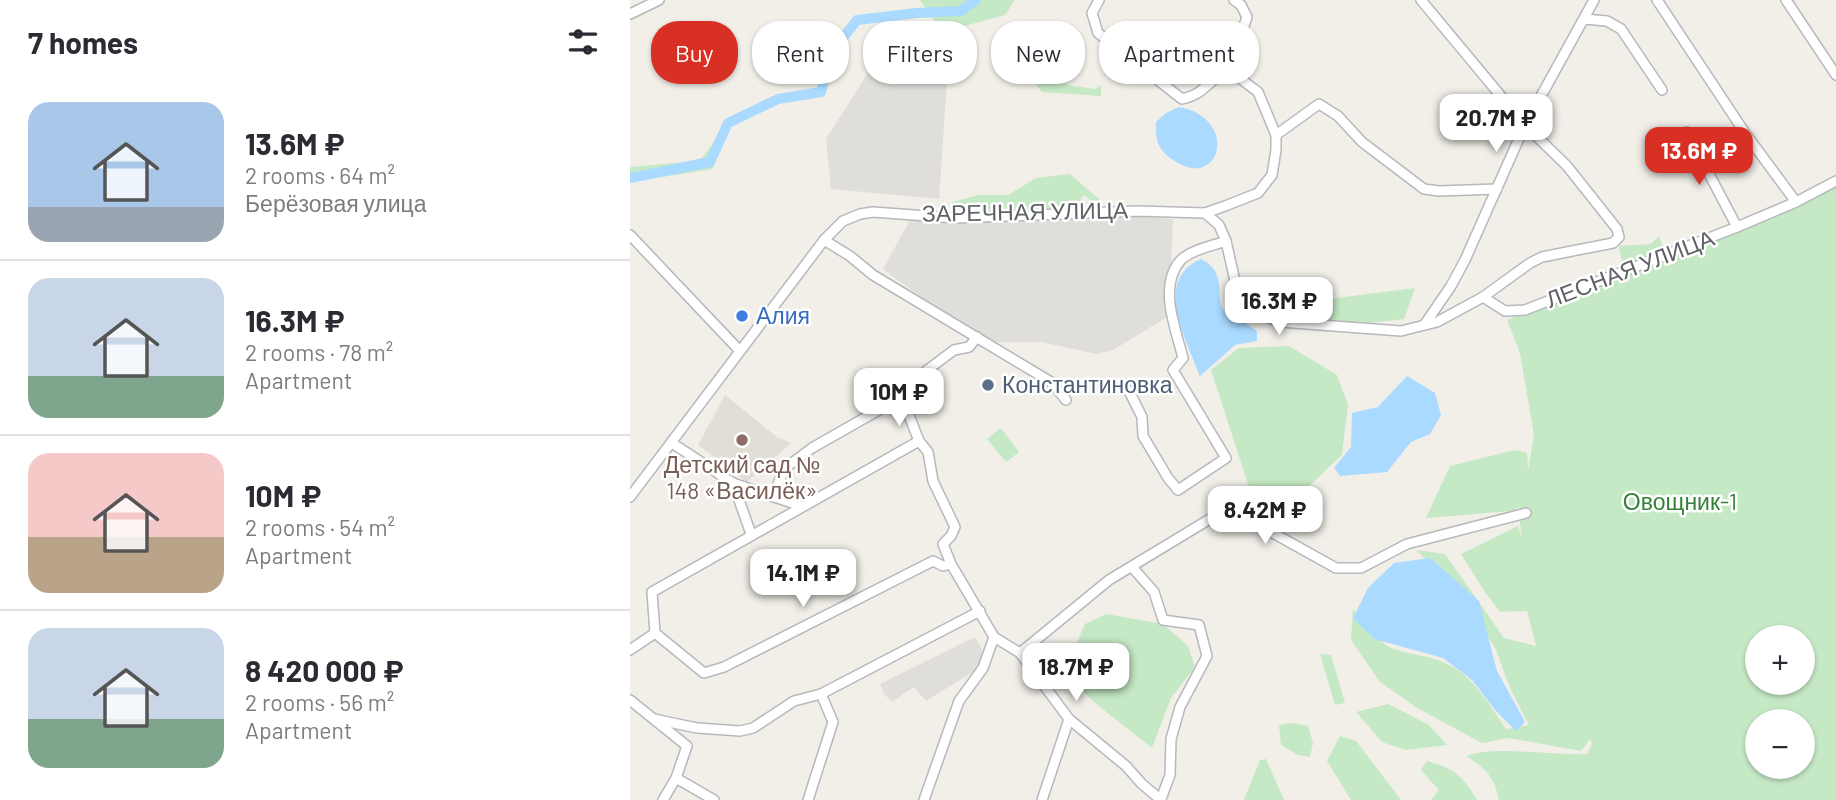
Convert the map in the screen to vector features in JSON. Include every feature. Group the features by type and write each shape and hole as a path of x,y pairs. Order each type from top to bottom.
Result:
{"street":[{"path":"630,14 659,0"},
{"path":"1099,0 1092,13 1099,34"},
{"path":"1234,0 1241,5 1247,17 1246,21"},
{"path":"1247,84 1258,92 1276,135 1272,175 1258,192 1205,213 1219,225 1226,241 1239,299 1256,313 1280,323 1401,331 1437,322 1483,297 1542,257 1613,243 1619,237 1617,229 1567,166 1525,125 1421,0"},
{"path":"1425,324 1465,260 1525,125 1594,0"},
{"path":"1657,0 1745,133 1796,202"},
{"path":"1786,0 1836,75"},
{"path":"1584,19 1607,21 1621,29 1662,90"},
{"path":"1163,84 1182,99 1198,95 1208,84"},
{"path":"1276,135 1319,104 1338,116 1362,142 1424,189 1497,189"},
{"path":"1687,132 1737,227"},
{"name":"ЛЕСНАЯ УЛИЦА","path":"1483,297 1505,311 1525,310 1737,227 1796,202 1836,181"},
{"name":"ЗАРЕЧНАЯ УЛИЦА","path":"630,497 739,350 824,240 843,221 873,212 955,218 1136,211 1205,213"},
{"path":"630,235 739,350"},
{"path":"824,240 873,275 1051,382 1066,400"},
{"path":"1129,391 1142,417 1143,436 1178,490 1226,458 1173,370 1183,358 1169,298 1172,277 1181,260 1226,241"},
{"path":"905,405 926,371 954,351 969,347 977,337"},
{"path":"905,405 919,441 928,452 933,481 955,527 943,544 951,564 994,637 1020,653 1069,719 1161,799 1170,775 1171,739 1180,706 1207,656 1199,625 1163,620 1154,592 1132,568"},
{"path":"773,497 784,469 812,448 884,407 905,405"},
{"path":"919,441 652,592 655,633 704,673 724,667 933,561 943,566 951,564"},
{"path":"672,443 733,483 801,506"},
{"path":"733,483 751,534"},
{"path":"1020,653 1109,580 1227,508 1336,568 1361,568 1407,544 1526,513"},
{"path":"654,719 697,728 740,731 753,728 794,701 821,694 980,611"},
{"path":"630,650 655,633"},
{"path":"924,800 959,701 983,668 994,637"},
{"path":"808,800 834,722 821,694"},
{"path":"630,700 687,746 676,778 663,800"},
{"path":"1042,800 1069,719"},
{"path":"676,778 714,800"}],"shaded area":[{"path":"863,81 863,84 947,84 939,199 831,189 826,139"},
{"path":"1126,216 1173,219 1169,316 1113,350 1097,354 1041,342 994,342 921,297 883,269 910,220 944,223"},
{"name":"Детский сад № 148 «Василёк»","path":"725,395 777,437 791,443 747,482 698,445"},
{"path":"975,637 985,655 981,667 926,701 914,687 892,702 884,694 880,684"}],"green space":[{"path":"920,0 1015,0 1005,15 977,23 934,21"},
{"path":"1035,84 1065,84 1095,89 1101,85 1101,96 1042,92"},
{"path":"728,123 713,169 630,182 630,167 687,162 702,158"},
{"path":"1070,174 1100,200 1093,206 1089,205 1090,199 1083,195 1080,202 1059,209 969,212 953,209 952,202 979,195 1008,195 1036,178"},
{"name":"Овощник-1","path":"1836,187 1836,800 1499,800 1495,785 1488,774 1466,756 1492,751 1587,754 1592,744 1590,739 1581,751 1508,738 1482,743 1419,709 1380,682 1351,640 1353,609 1365,625 1391,648 1438,660 1461,673 1483,695 1506,729 1529,725 1510,688 1496,650 1466,598 1416,550 1445,554 1504,638 1536,646 1527,611 1500,612 1461,554 1518,526 1522,539 1520,507 1512,511 1426,518 1450,466 1515,450 1527,453 1528,470 1534,435 1520,353 1507,320 1514,317 1514,314 1532,312"},
{"path":"1659,236 1664,249 1623,267 1619,246 1651,244"},
{"path":"1415,288 1404,319 1360,324 1275,313 1274,306"},
{"path":"1289,346 1337,375 1348,405 1342,455 1309,486 1249,487 1211,370 1239,348"},
{"path":"1001,428 1019,452 1006,462 987,439"},
{"path":"1106,614 1163,624 1188,646 1195,667 1171,698 1152,748 1095,703 1064,673 1085,624"},
{"path":"1320,654 1331,655 1345,703 1335,705"},
{"path":"1388,704 1429,725 1447,745 1405,750 1382,742 1356,712"},
{"path":"1293,723 1308,726 1313,743 1310,757 1298,755 1281,745 1279,725"},
{"path":"1340,736 1356,741 1401,800 1351,800 1327,761"},
{"path":"1266,759 1284,800 1244,800 1260,760"},
{"path":"1427,761 1457,774 1477,800 1431,800 1439,790 1421,770"}],"water":[{"path":"1179,107 1198,114 1211,125 1217,137 1217,150 1212,161 1203,167 1190,168 1173,160 1158,144 1156,122"},
{"path":"1201,259 1216,272 1223,309 1257,331 1257,341 1235,345 1200,376 1182,329 1176,296 1178,281 1186,269"},
{"path":"1407,376 1435,393 1441,415 1430,434 1411,442 1387,472 1340,476 1334,468 1351,447 1352,413 1378,407"},
{"path":"1430,558 1479,601 1497,671 1525,722 1516,731 1472,680 1443,658 1374,639 1353,618 1368,588 1394,563"}],"waterway":[{"path":"630,178 710,162 728,123 778,99 821,92 832,52 857,20 961,11 976,0"}],"place":[{"name":"Алия","path":"742,316"},
{"name":"Константиновка","path":"988,385"},
{"name":"Детский сад № 148 «Василёк»","path":"742,440"}]}
